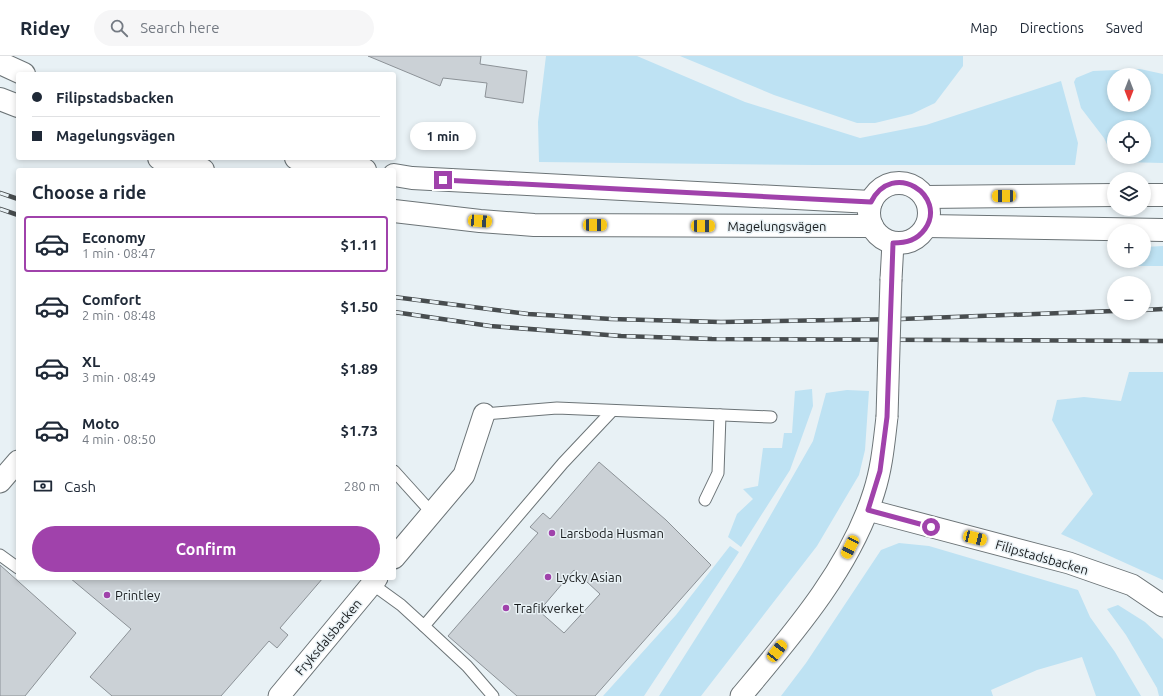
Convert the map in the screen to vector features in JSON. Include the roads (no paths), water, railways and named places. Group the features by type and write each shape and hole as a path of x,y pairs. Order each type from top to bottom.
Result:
{"main road":[{"path":"0,63 20,72"},
{"path":"0,99 16,105"},
{"path":"166,160 196,168"},
{"path":"308,160 354,168"},
{"name":"Magelungsvägen","path":"396,175 412,178 871,202"},
{"path":"897,182 914,186 926,197 930,207 930,217 927,226 921,234 913,240 903,243 893,243 877,234 869,219 871,202 881,188 897,182"},
{"path":"926,197 1107,195"},
{"path":"1151,195 1163,195"},
{"name":"Magelungsvägen","path":"396,211 480,221 534,225 872,226"},
{"path":"927,226 1163,230"}],"street":[{"path":"741,696 814,604 840,566 868,510 880,471 887,417 893,243"},
{"path":"396,556 464,475 484,414"},
{"path":"0,482 16,463"},
{"name":"Filipstadsbacken","path":"868,510 1069,563 1132,585 1163,606"},
{"name":"Fryksdalsbacken","path":"279,696 375,581"}],"lane":[{"path":"484,414 557,408 771,417"},
{"path":"424,626 563,463 612,411"},
{"path":"705,500 718,473 720,415"},
{"path":"396,473 432,513"},
{"path":"0,555 16,567"},
{"path":"375,581 467,666 493,696"}],"railway":[{"path":"0,193 16,198"},
{"path":"0,209 16,214"},
{"path":"396,297 528,314 611,319 721,322 901,319 1107,311"},
{"path":"1151,310 1163,309"},
{"path":"396,312 490,326 621,336 712,339 1163,341"}],"place":[{"name":"Larsboda Husman","path":"552,533"},
{"name":"Lycky Asian","path":"548,577"},
{"name":"Printley","path":"107,595"},
{"name":"Trafikverket","path":"506,608"}]}
